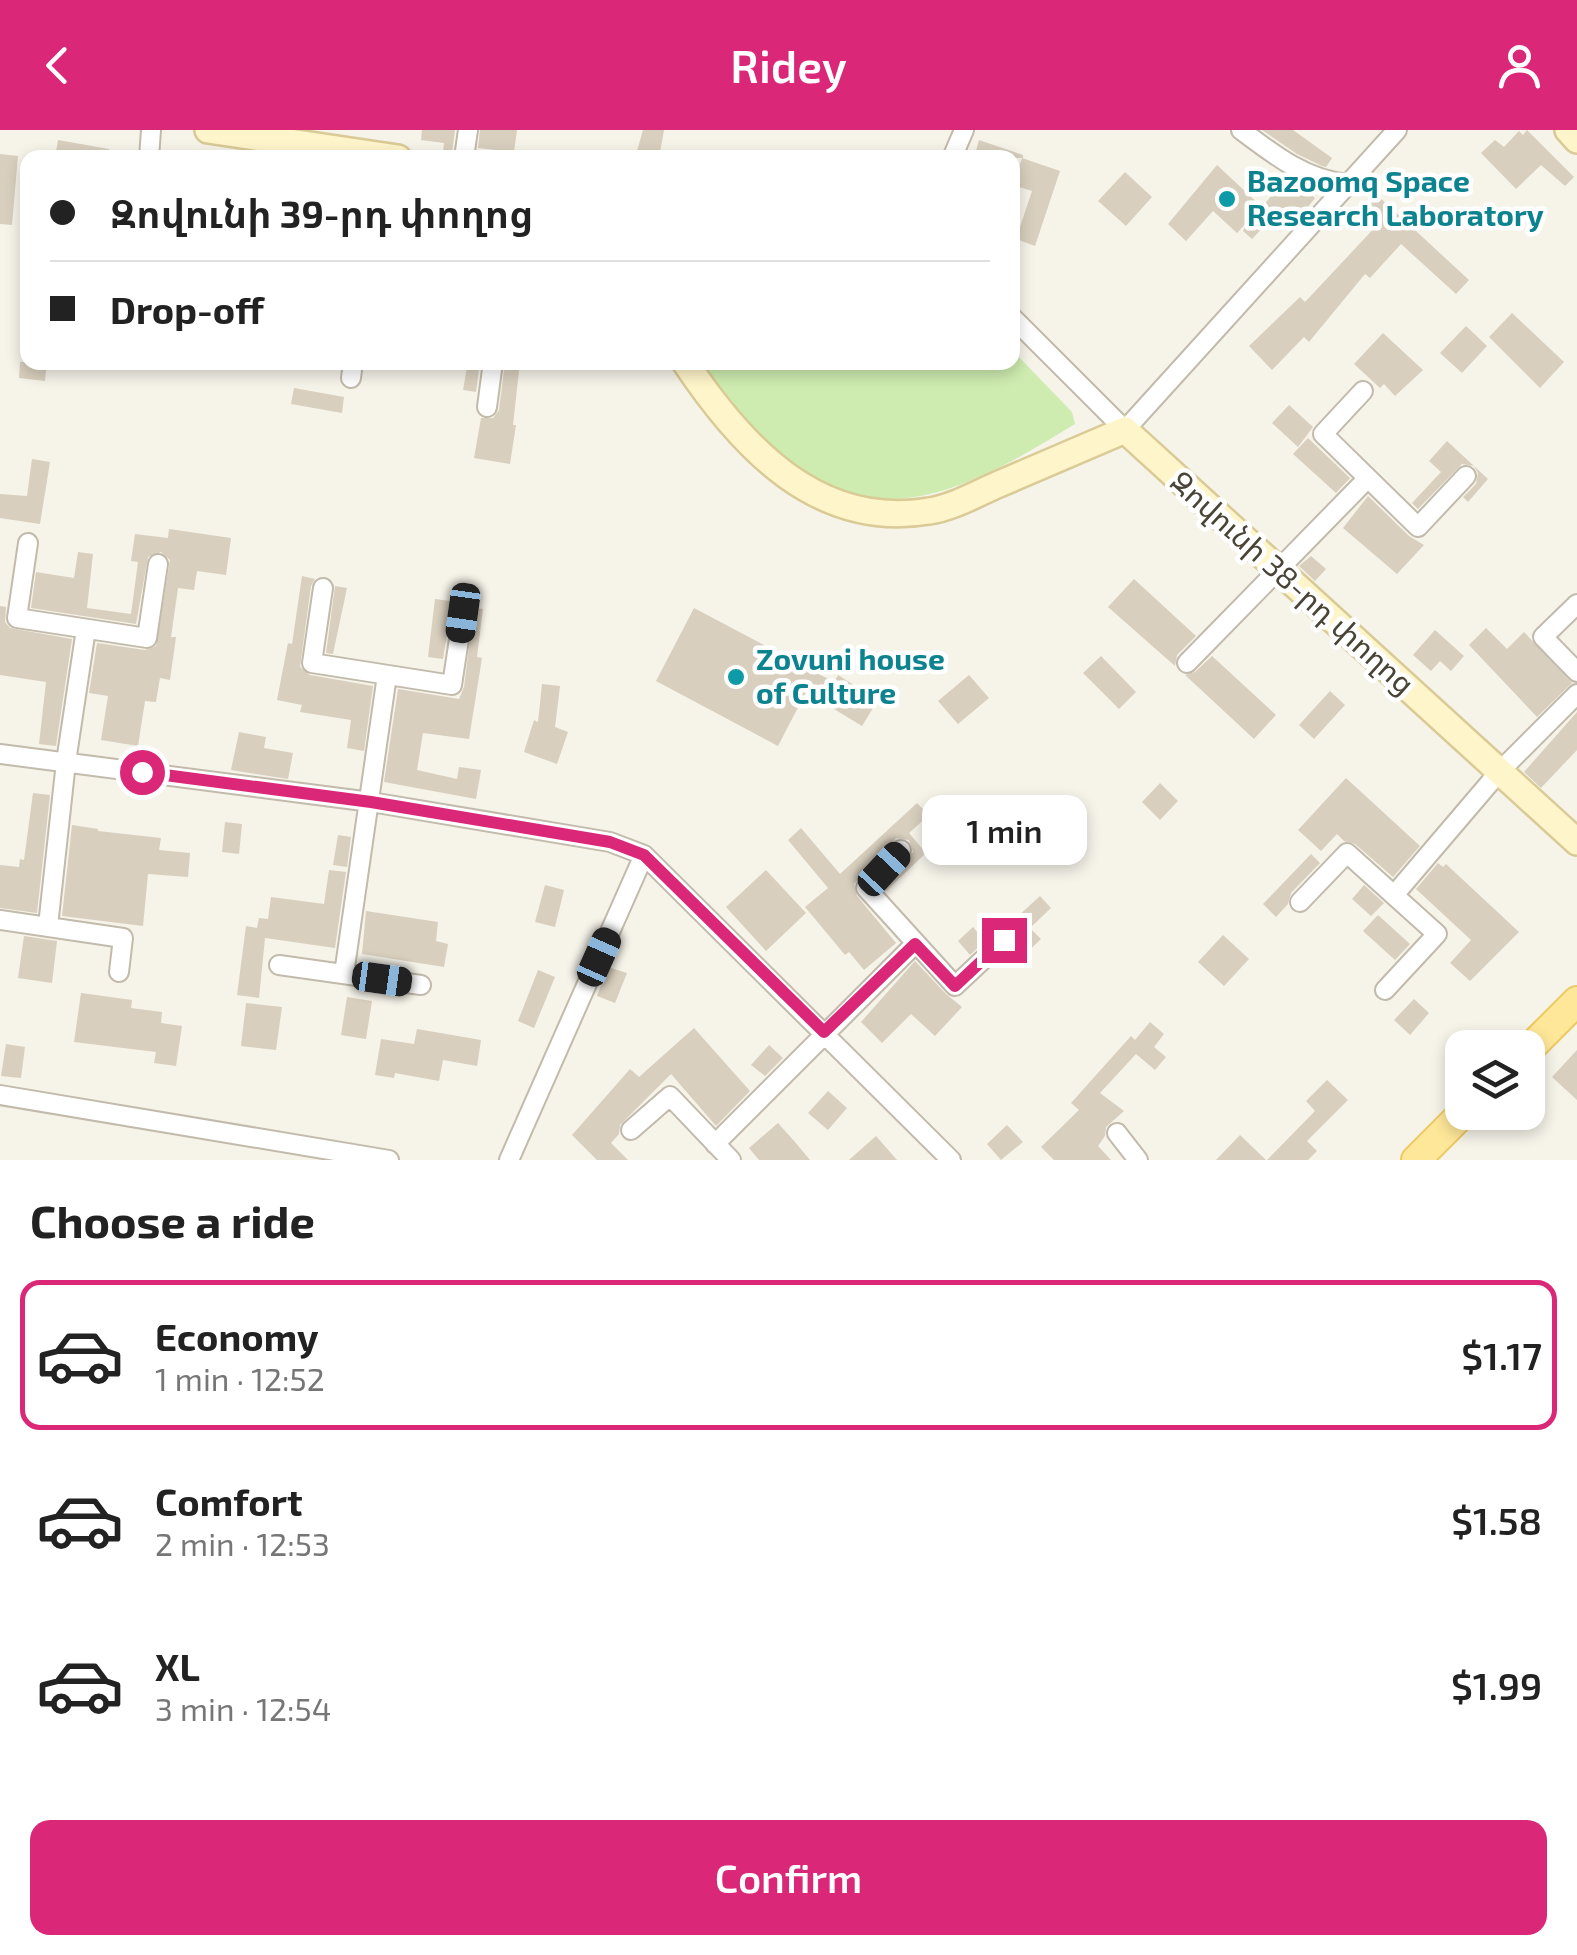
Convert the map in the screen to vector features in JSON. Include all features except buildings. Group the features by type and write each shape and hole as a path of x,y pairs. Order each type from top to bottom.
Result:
{"main road":[{"path":"1545,1033 1577,1001"},
{"path":"1416,1160 1446,1130"}],"street":[{"path":"208,130 344,150"},
{"path":"1241,130 1275,156 1308,174 1326,182 1348,184"},
{"path":"691,370 739,437 778,470 826,502 879,513 930,511 1126,430 1398,130"},
{"path":"1568,130 1577,140"},
{"name":"Զովունի 38-րդ փողոց","path":"1020,325 1126,430 1577,842"},
{"path":"488,407 492,370"},
{"path":"1362,390 1322,434 1418,527 1466,476"},
{"path":"1187,663 1367,479"},
{"path":"28,542 16,618 147,638 158,564"},
{"path":"324,588 312,663 452,684 463,613"},
{"path":"1577,604 1543,637 1577,672"},
{"path":"48,926 86,629"},
{"path":"344,974 387,675"},
{"path":"1394,894 1499,772 1577,694"},
{"path":"0,754 371,802 610,842 644,855 951,1160"},
{"path":"902,850 866,888 955,986 1004,940"},
{"path":"1300,902 1347,853 1437,934 1385,990"},
{"path":"509,1160 644,855"},
{"path":"0,920 123,938 119,972"},
{"path":"715,1144 915,944"},
{"path":"280,965 421,984"},
{"path":"0,1095 389,1160"},
{"path":"630,1130 670,1096 730,1160"},
{"path":"1117,1133 1138,1160"}],"green space":[{"path":"1020,358 1072,412 1075,424 996,469 957,486 919,496 880,499 841,492 802,474 761,442 704,370 1020,370"}],"place":[{"name":"Bazoomq Space Research Laboratory","path":"1227,199"},
{"name":"Zovuni house of Culture","path":"736,677"}],"route":[{"path":"142,772 371,802 610,842 644,855 824,1032 915,944 955,986 1004,940"}]}
